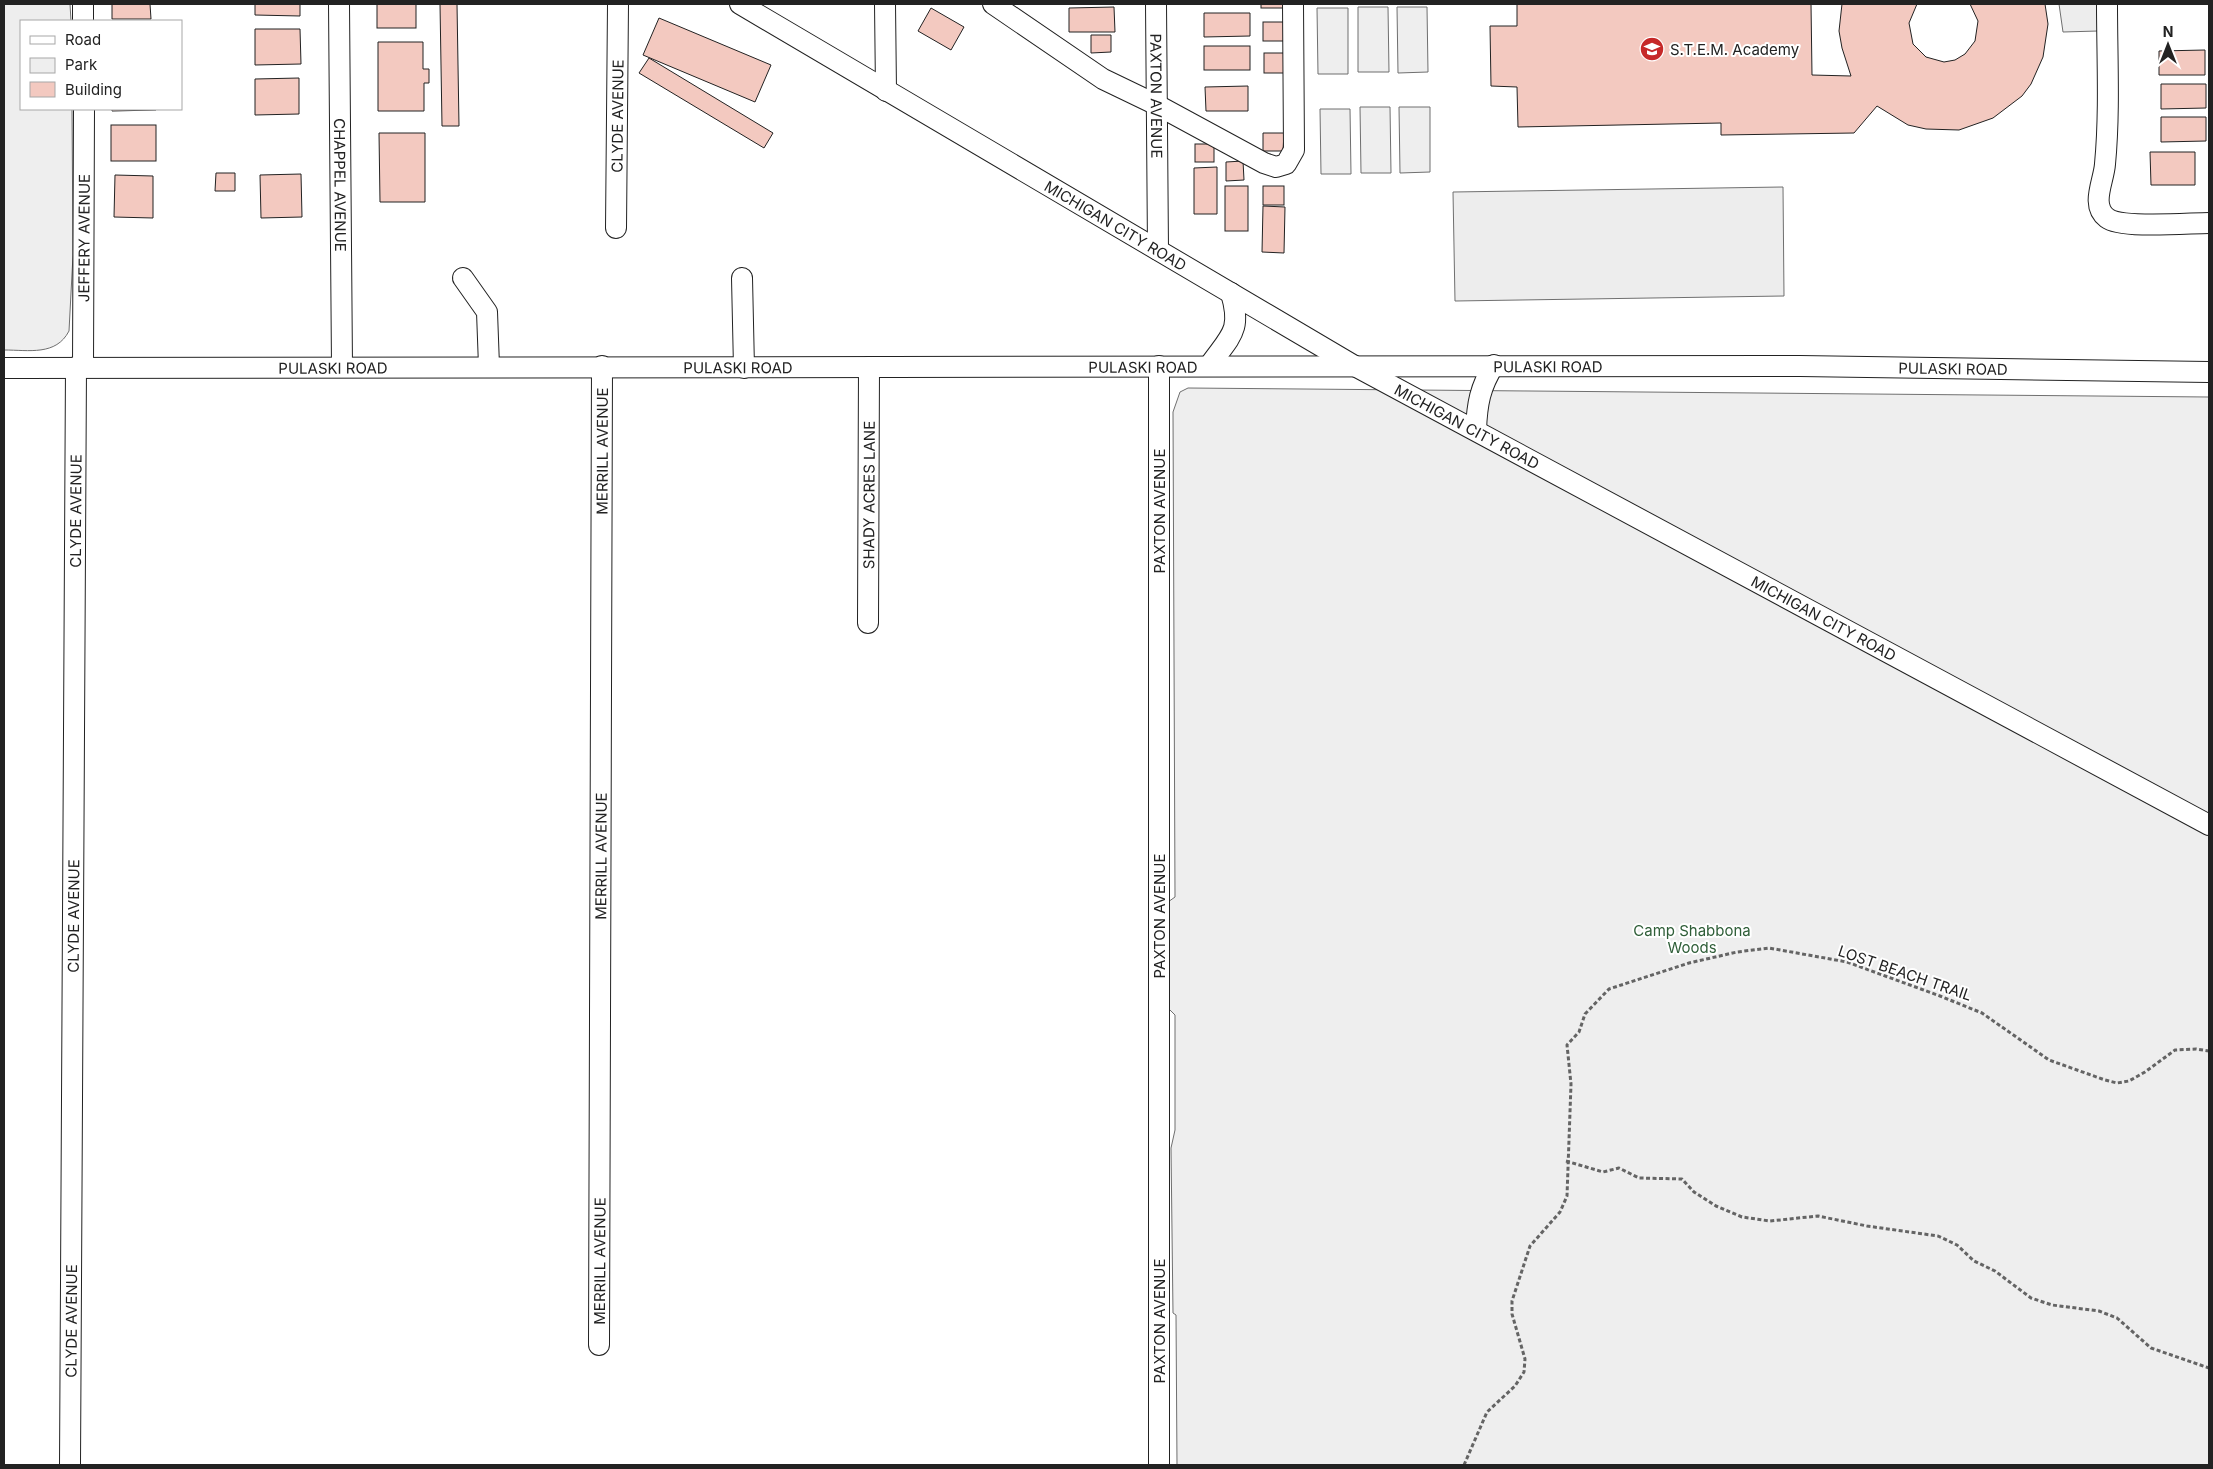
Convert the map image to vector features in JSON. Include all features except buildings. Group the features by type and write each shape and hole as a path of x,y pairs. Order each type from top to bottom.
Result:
{"street":[{"path":"83,4 83,20"},
{"name":"CHAPPEL AVENUE","path":"339,4 342,366"},
{"name":"CLYDE AVENUE","path":"616,228 618,4"},
{"name":"MICHIGAN CITY ROAD","path":"740,4 1353,365 2209,824"},
{"path":"885,4 886,91"},
{"path":"993,4 1021,13 1103,79 1157,105 1264,163 1276,166 1286,164 1294,150 1293,4"},
{"name":"PAXTON AVENUE","path":"1156,4 1158,250"},
{"path":"2107,4 2107,135 2105,166 2099,191 2102,211 2107,218 2116,222 2131,224 2209,223"},
{"name":"JEFFERY AVENUE","path":"79,367 84,110"},
{"path":"463,278 488,312 489,366"},
{"path":"742,278 744,368"},
{"path":"1210,366 1236,326 1236,311 1231,293"},
{"path":"1476,430 1477,403 1482,384 1494,365"},
{"name":"PULASKI ROAD","path":"4,368 1494,365 1790,366 2209,372"},
{"name":"MERRILL AVENUE","path":"599,1345 602,366"},
{"name":"PAXTON AVENUE","path":"1159,366 1159,1465"},
{"name":"CLYDE AVENUE","path":"70,1465 79,367"},
{"name":"SHADY ACRES LANE","path":"868,623 869,367"}],"path":[{"name":"LOST BEACH TRAIL","path":"1464,1465 1487,1412 1515,1386 1524,1372 1525,1358 1512,1314 1512,1301 1530,1246 1560,1212 1567,1196 1566,1162 1571,1084 1567,1045 1579,1032 1585,1014 1609,989 1689,963 1737,952 1769,948 1847,962 1982,1013 2049,1060 2117,1083 2129,1081 2145,1072 2175,1050 2196,1049 2209,1051"},
{"path":"1566,1162 1603,1172 1619,1168 1639,1178 1682,1179 1694,1192 1716,1206 1742,1217 1770,1221 1818,1216 1867,1226 1938,1236 1957,1245 1974,1261 1995,1271 2031,1298 2052,1305 2098,1310 2117,1318 2151,1348 2209,1368"}],"green space":[{"path":"4,4 70,4 71,20 20,20 20,110 72,110 73,255 69,331 57,345 49,348 32,351 4,350"},
{"path":"1358,7 1388,7 1389,72 1358,72"},
{"path":"1397,7 1427,7 1428,72 1398,73"},
{"path":"1317,8 1348,8 1348,74 1318,74"},
{"path":"1360,107 1390,107 1391,173 1361,173"},
{"path":"1399,107 1430,107 1430,172 1400,173"},
{"path":"1320,109 1350,109 1351,174 1321,174"},
{"name":"Camp Shabbona Woods","path":"1188,388 2209,397 2209,1465 1177,1465 1176,1315 1173,1313 1171,1148 1175,1130 1175,1015 1168,1008 1168,902 1175,897 1173,412 1180,392"}],"shaded area":[{"path":"2059,4 2097,4 2098,31 2063,32"},
{"path":"1783,187 1784,296 1455,301 1453,192"}],"place":[{"name":"S.T.E.M. Academy","path":"1652,49"}]}
